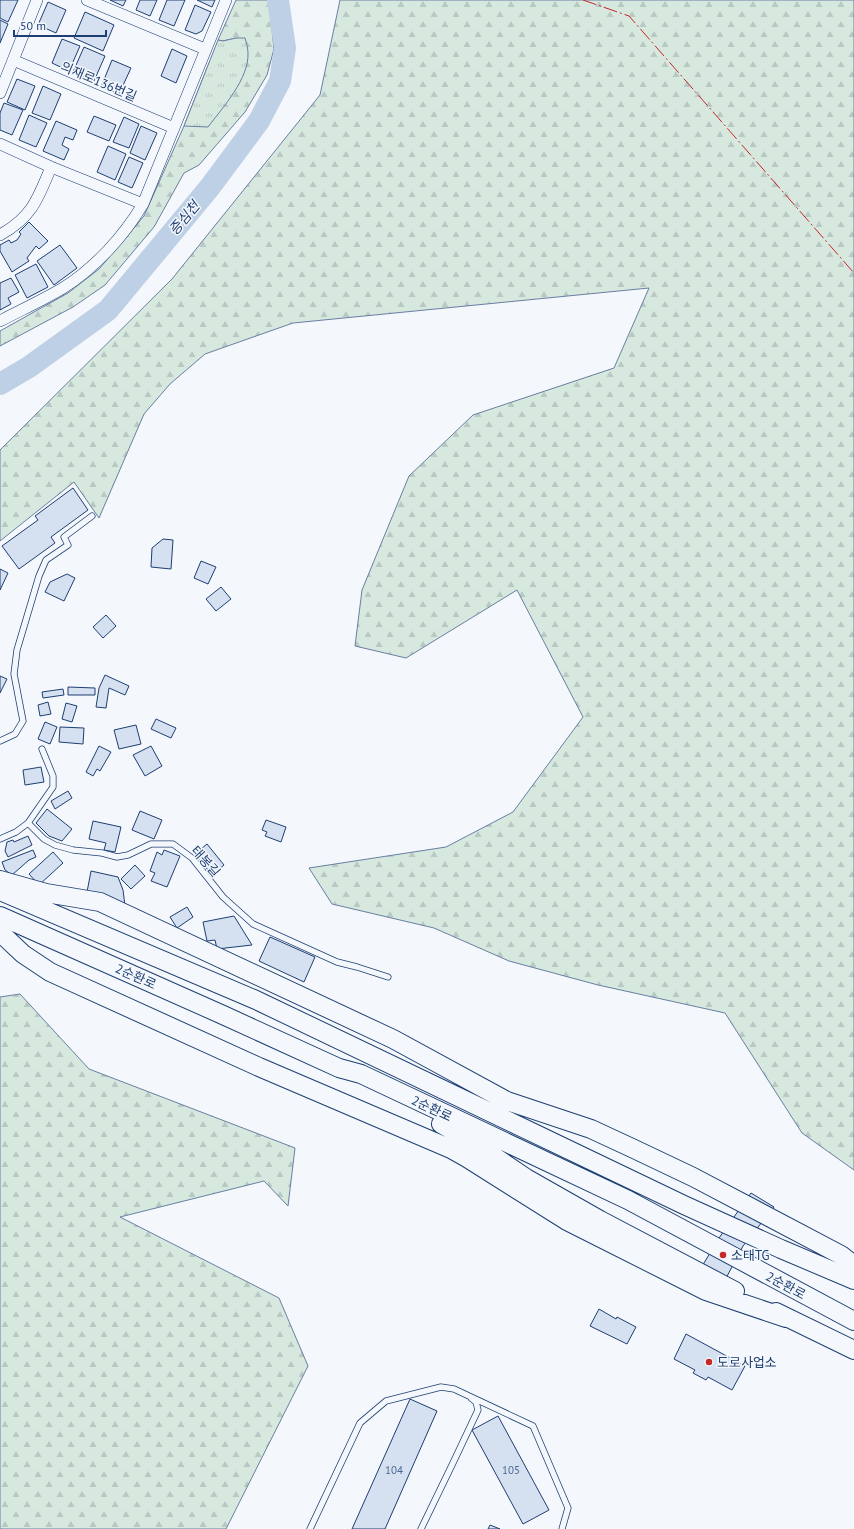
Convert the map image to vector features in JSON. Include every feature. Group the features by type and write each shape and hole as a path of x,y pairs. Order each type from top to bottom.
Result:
{"highway":[{"path":"0,880 46,893 100,902 393,1039 507,1101 591,1129 693,1177 841,1255 854,1265"},
{"name":"2순환로","path":"0,891 256,1000 684,1205 854,1280"},
{"name":"2순환로","path":"0,916 339,1068 361,1074 628,1200 854,1321"},
{"path":"0,935 5,937 23,954 50,972 259,1067 450,1149 467,1158 567,1221 706,1291 786,1318"},
{"path":"339,1068 355,1082 424,1114 446,1126 476,1144 526,1178 600,1220 786,1318 854,1350"}],"street":[{"path":"0,93 37,0"},
{"path":"87,0 205,49"},
{"path":"0,321 64,288 117,242 143,204 226,0"},
{"name":"의재로136번길","path":"13,60 174,128"},
{"path":"0,144 51,167 143,204"},
{"path":"0,235 17,225 28,214 51,167"}],"lane":[{"path":"0,741 15,734 23,720 14,674 17,650 39,576 46,560 68,545 64,537 92,516"},
{"path":"0,839 16,832 28,823 53,787 53,776 42,748"},
{"name":"태봉길","path":"28,823 44,839 55,845 73,850 102,853 117,857 128,856 151,844 173,844 192,858 223,897 253,924 337,962 388,977"},
{"path":"310,1529 360,1423 386,1401 441,1387 454,1388 533,1426 568,1508 562,1529"},
{"path":"421,1529 478,1410 476,1402 467,1394"}],"green space":[{"path":"236,0 269,0 274,49 267,75 245,112 199,165 184,173 154,227 105,285 73,307 0,346 0,331 68,293 99,269 144,216 184,126 209,63 236,38 223,41 218,40"},
{"path":"340,0 854,0 854,1170 802,1133 725,1013 598,985 509,961 434,928 332,904 309,868 446,847 513,812 583,717 517,590 406,658 355,646 362,590 409,476 473,415 614,368 649,288 293,323 205,354 170,384 144,414 99,518 74,482 0,541 0,450 172,279 320,95"},
{"path":"236,38 245,38 248,51 247,63 240,83 228,102 208,127 184,126 218,40 223,41"},
{"path":"20,994 89,1069 295,1148 288,1206 264,1181 120,1217 279,1298 308,1366 226,1529 0,1529 0,997"}],"building":[{"path":"0,0 18,0 8,22 0,18"},
{"path":"110,0 126,0 123,6"},
{"path":"140,0 157,0 150,16 136,10"},
{"path":"167,0 185,0 174,26 159,20"},
{"path":"197,0 215,0 212,7"},
{"path":"48,2 66,10 56,33 38,25"},
{"path":"195,5 211,12 202,31 196,34 185,30"},
{"path":"85,12 114,25 103,51 74,38"},
{"path":"0,20 8,24 0,43"},
{"path":"62,39 80,46 69,71 52,63"},
{"path":"84,47 105,56 94,81 73,72"},
{"path":"172,49 187,56 176,83 161,76"},
{"path":"112,60 131,68 119,94 101,87"},
{"path":"17,79 35,86 25,110 7,102"},
{"path":"43,86 61,94 50,120 32,113"},
{"path":"4,103 23,110 12,135 0,130 0,113"},
{"path":"29,115 47,123 36,147 19,140"},
{"path":"94,116 116,125 109,141 87,132"},
{"path":"124,117 139,124 129,148 113,142"},
{"path":"56,121 77,130 73,140 65,137 62,145 69,149 64,160 43,151"},
{"path":"141,126 157,133 145,160 130,153"},
{"path":"108,146 126,154 115,180 97,172"},
{"path":"129,157 143,163 132,188 118,182"},
{"path":"29,222 48,241 39,249 36,246 27,258 29,261 12,272 0,251 0,245 9,240 11,243 17,240 21,234 19,232"},
{"path":"60,245 77,268 54,285 37,261"},
{"path":"36,264 48,287 27,298 15,275"},
{"path":"11,278 19,292 8,298 11,304 0,310 0,283"},
{"path":"73,488 88,510 51,537 55,543 19,569 2,546 38,520 35,516"},
{"path":"163,539 173,540 171,569 151,567 152,548"},
{"path":"201,561 216,567 208,584 194,578"},
{"path":"0,569 8,573 0,590"},
{"path":"67,574 75,578 64,601 45,592 50,582"},
{"path":"221,587 231,599 216,611 206,599"},
{"path":"106,615 116,626 103,638 93,627"},
{"path":"105,675 129,686 125,695 109,688 106,708 96,707 99,688"},
{"path":"0,676 7,679 0,693"},
{"path":"68,687 95,688 95,695 68,695"},
{"path":"63,689 64,695 43,698 42,692"},
{"path":"48,702 51,714 40,716 38,705"},
{"path":"66,703 77,706 72,722 62,719"},
{"path":"156,719 176,728 171,738 151,729"},
{"path":"45,722 57,727 50,744 38,739"},
{"path":"136,725 141,744 119,749 114,730"},
{"path":"60,727 84,728 83,744 59,742"},
{"path":"99,746 111,752 100,771 97,769 93,776 86,772"},
{"path":"151,746 162,766 145,776 133,755"},
{"path":"41,767 44,782 25,785 23,770"},
{"path":"68,791 72,798 55,809 51,801"},
{"path":"47,809 72,829 62,841 49,836 36,823"},
{"path":"140,811 162,820 154,839 132,830"},
{"path":"266,820 286,827 281,842 265,836 267,832 262,830"},
{"path":"93,821 121,827 115,852 104,850 106,843 89,839"},
{"path":"28,836 32,845 8,857 5,851 7,842 13,840 14,842"},
{"path":"207,844 224,865 212,875 195,854"},
{"path":"33,850 36,857 29,860 12,875 5,870 2,862"},
{"path":"164,850 180,856 167,887 151,881 155,873 150,871 157,852 162,855"},
{"path":"53,852 63,863 39,885 29,874"},
{"path":"135,865 145,876 131,889 121,879"},
{"path":"91,871 118,877 123,890 125,906 87,892"},
{"path":"187,907 193,917 177,928 170,917"},
{"path":"234,916 252,945 217,949 215,940 207,941 203,922"},
{"path":"270,937 315,957 304,982 259,961"},
{"name":"소태TG","path":"751,1193 774,1207 743,1246 714,1301 689,1288 719,1238"},
{"path":"599,1309 616,1319 617,1317 636,1327 627,1344 590,1326"},
{"name":"도로사업소","path":"686,1334 745,1366 732,1390 708,1377 706,1380 693,1373 695,1370 674,1359"},
{"path":"410,1399 437,1411 385,1529 352,1529"},
{"path":"498,1416 549,1510 523,1524 472,1430"},
{"path":"490,1525 500,1529 488,1529"}],"waterway":[{"name":"증심천","path":"0,384 29,367 108,310 210,187 259,121 280,81 285,48 278,0"}],"power":[{"path":"583,0 629,16 854,273"}],"place":[{"name":"소태TG","path":"723,1255"},
{"name":"도로사업소","path":"709,1362"}]}
